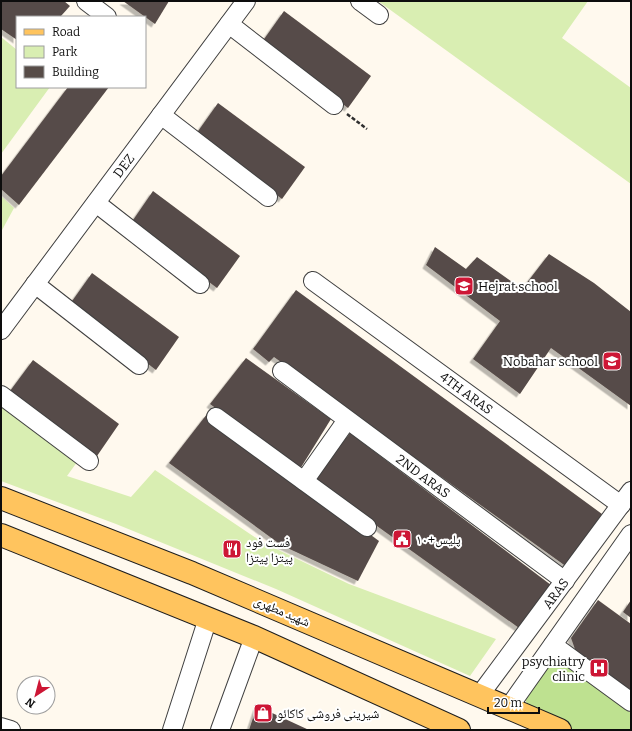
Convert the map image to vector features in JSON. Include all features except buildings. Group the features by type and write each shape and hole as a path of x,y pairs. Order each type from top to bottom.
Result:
{"main road":[{"name":"شهید مطهری","path":"1,498 199,576 560,730"},
{"path":"1,534 254,637 459,730"}],"street":[{"path":"86,1 106,16"},
{"name":"DEZ","path":"1,330 246,1"},
{"path":"360,1 379,15"},
{"path":"229,24 334,105"},
{"path":"161,115 268,197"},
{"path":"96,202 200,284"},
{"name":"4TH ARAS","path":"313,281 626,498"},
{"path":"35,284 139,365"},
{"name":"2ND ARAS","path":"282,371 565,581"},
{"path":"1,395 89,462"},
{"path":"216,417 367,527"},
{"path":"304,481 347,420"},
{"name":"ARAS","path":"479,696 626,498"},
{"name":"ARAS","path":"509,707 631,534"},
{"path":"586,551 607,567"},
{"path":"172,730 208,618"},
{"path":"220,730 254,637"},
{"path":"553,645 631,702"},
{"path":"505,661 508,669 518,676 532,675"},
{"path":"1,727 11,730"}],"path":[{"path":"334,105 367,129"}],"green space":[{"path":"378,1 588,1 562,38 631,88 631,184"},
{"path":"1,37 16,49 16,88 49,88 1,154"},
{"path":"1,196 14,208 1,232"},
{"path":"1,402 80,458 67,476 131,497 155,470 262,542 349,584 496,639 470,676 276,589 116,524 1,481"},
{"path":"555,657 631,713 631,730 570,730 530,711 525,699"}],"place":[{"name":"Hejrat school","path":"464,286"},
{"name":"Nobahar school","path":"612,361"},
{"name":"پلیس+۱۰","path":"402,539"},
{"name":"فست فود پیتزا پیتزا","path":"232,549"},
{"name":"psychiatry clinic","path":"599,668"},
{"name":"شیرینی فروشی کاکائو","path":"263,713"}]}
